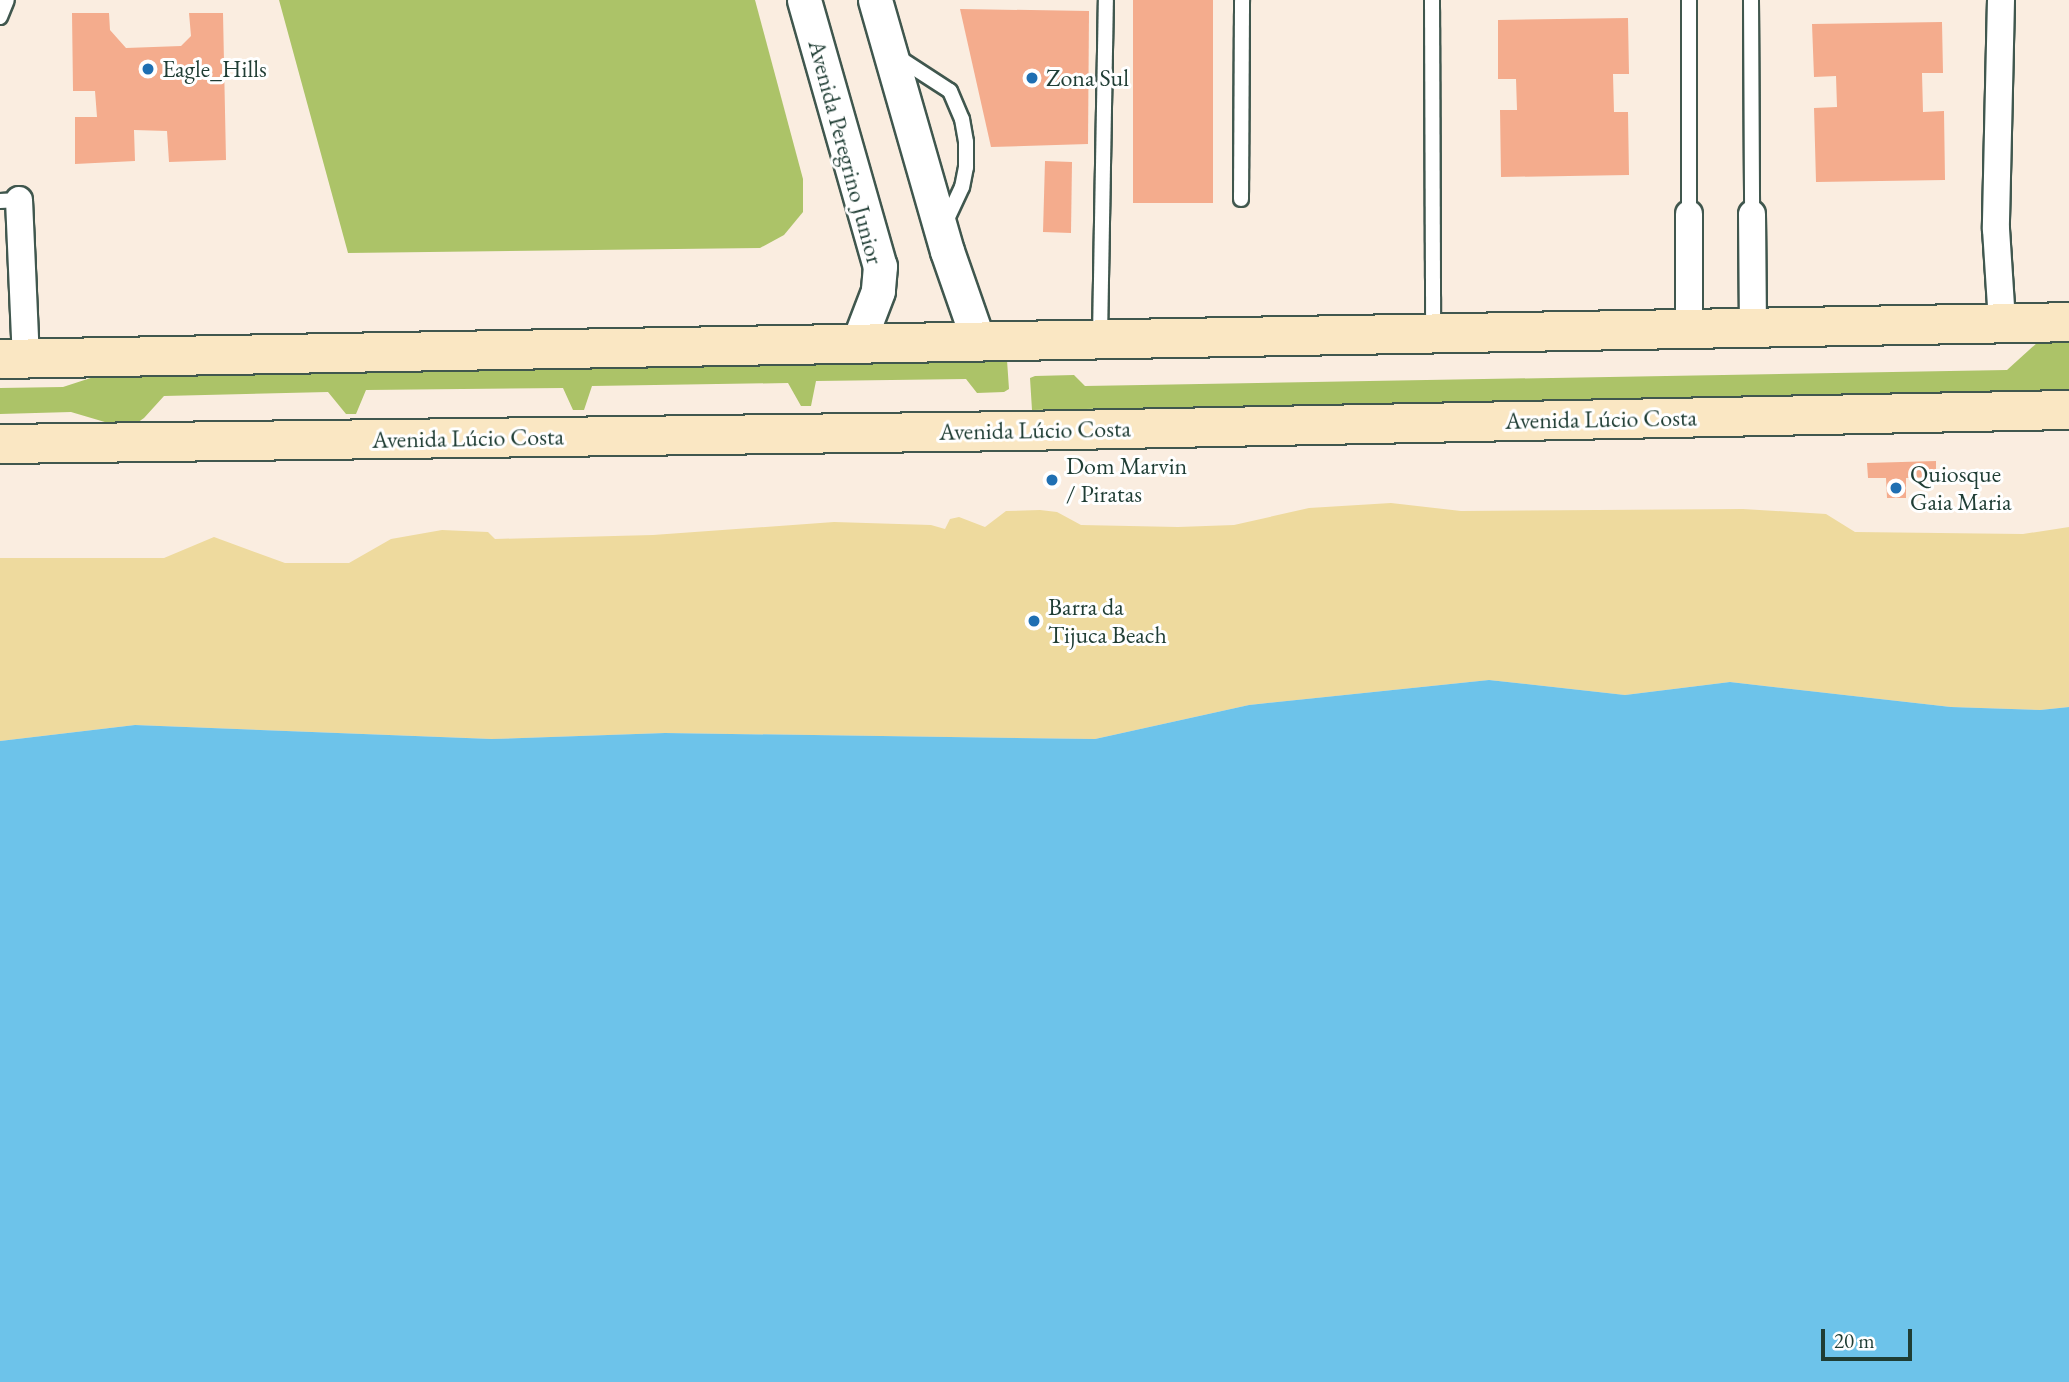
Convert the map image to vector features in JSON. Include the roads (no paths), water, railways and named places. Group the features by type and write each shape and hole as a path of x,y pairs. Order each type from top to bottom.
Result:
{"main road":[{"path":"13,359 2069,322"},
{"name":"Avenida Lúcio Costa","path":"0,444 1021,431 2069,410"},
{"path":"0,438 47,443"}],"street":[{"name":"Avenida Peregrino Junior","path":"804,0 880,266 876,301 858,343"},
{"path":"876,0 942,231 978,340"},
{"path":"2001,0 1996,229 2002,322"},
{"path":"9,200 13,359"},
{"path":"1752,214 1753,328"},
{"path":"1689,215 1689,330"}],"lane":[{"path":"0,17 8,0"},
{"path":"1100,339 1106,0"},
{"path":"1241,199 1242,0"},
{"path":"1432,0 1433,334"},
{"path":"1689,0 1689,215"},
{"path":"1751,0 1752,214"},
{"path":"891,53 931,76 950,91 962,119 966,142 962,187 942,231"}],"water":[{"path":"1489,680 1625,695 1730,682 1951,707 2040,710 2069,707 2069,1382 0,1382 0,741 135,725 492,739 665,733 1095,739 1249,705"}],"place":[{"name":"Eagle_Hills","path":"148,69"},
{"name":"Zona Sul","path":"1032,78"},
{"name":"Dom Marvin / Piratas","path":"1052,480"},
{"name":"Quiosque Gaia Maria","path":"1896,488"},
{"name":"Barra da Tijuca Beach","path":"1034,621"}]}
